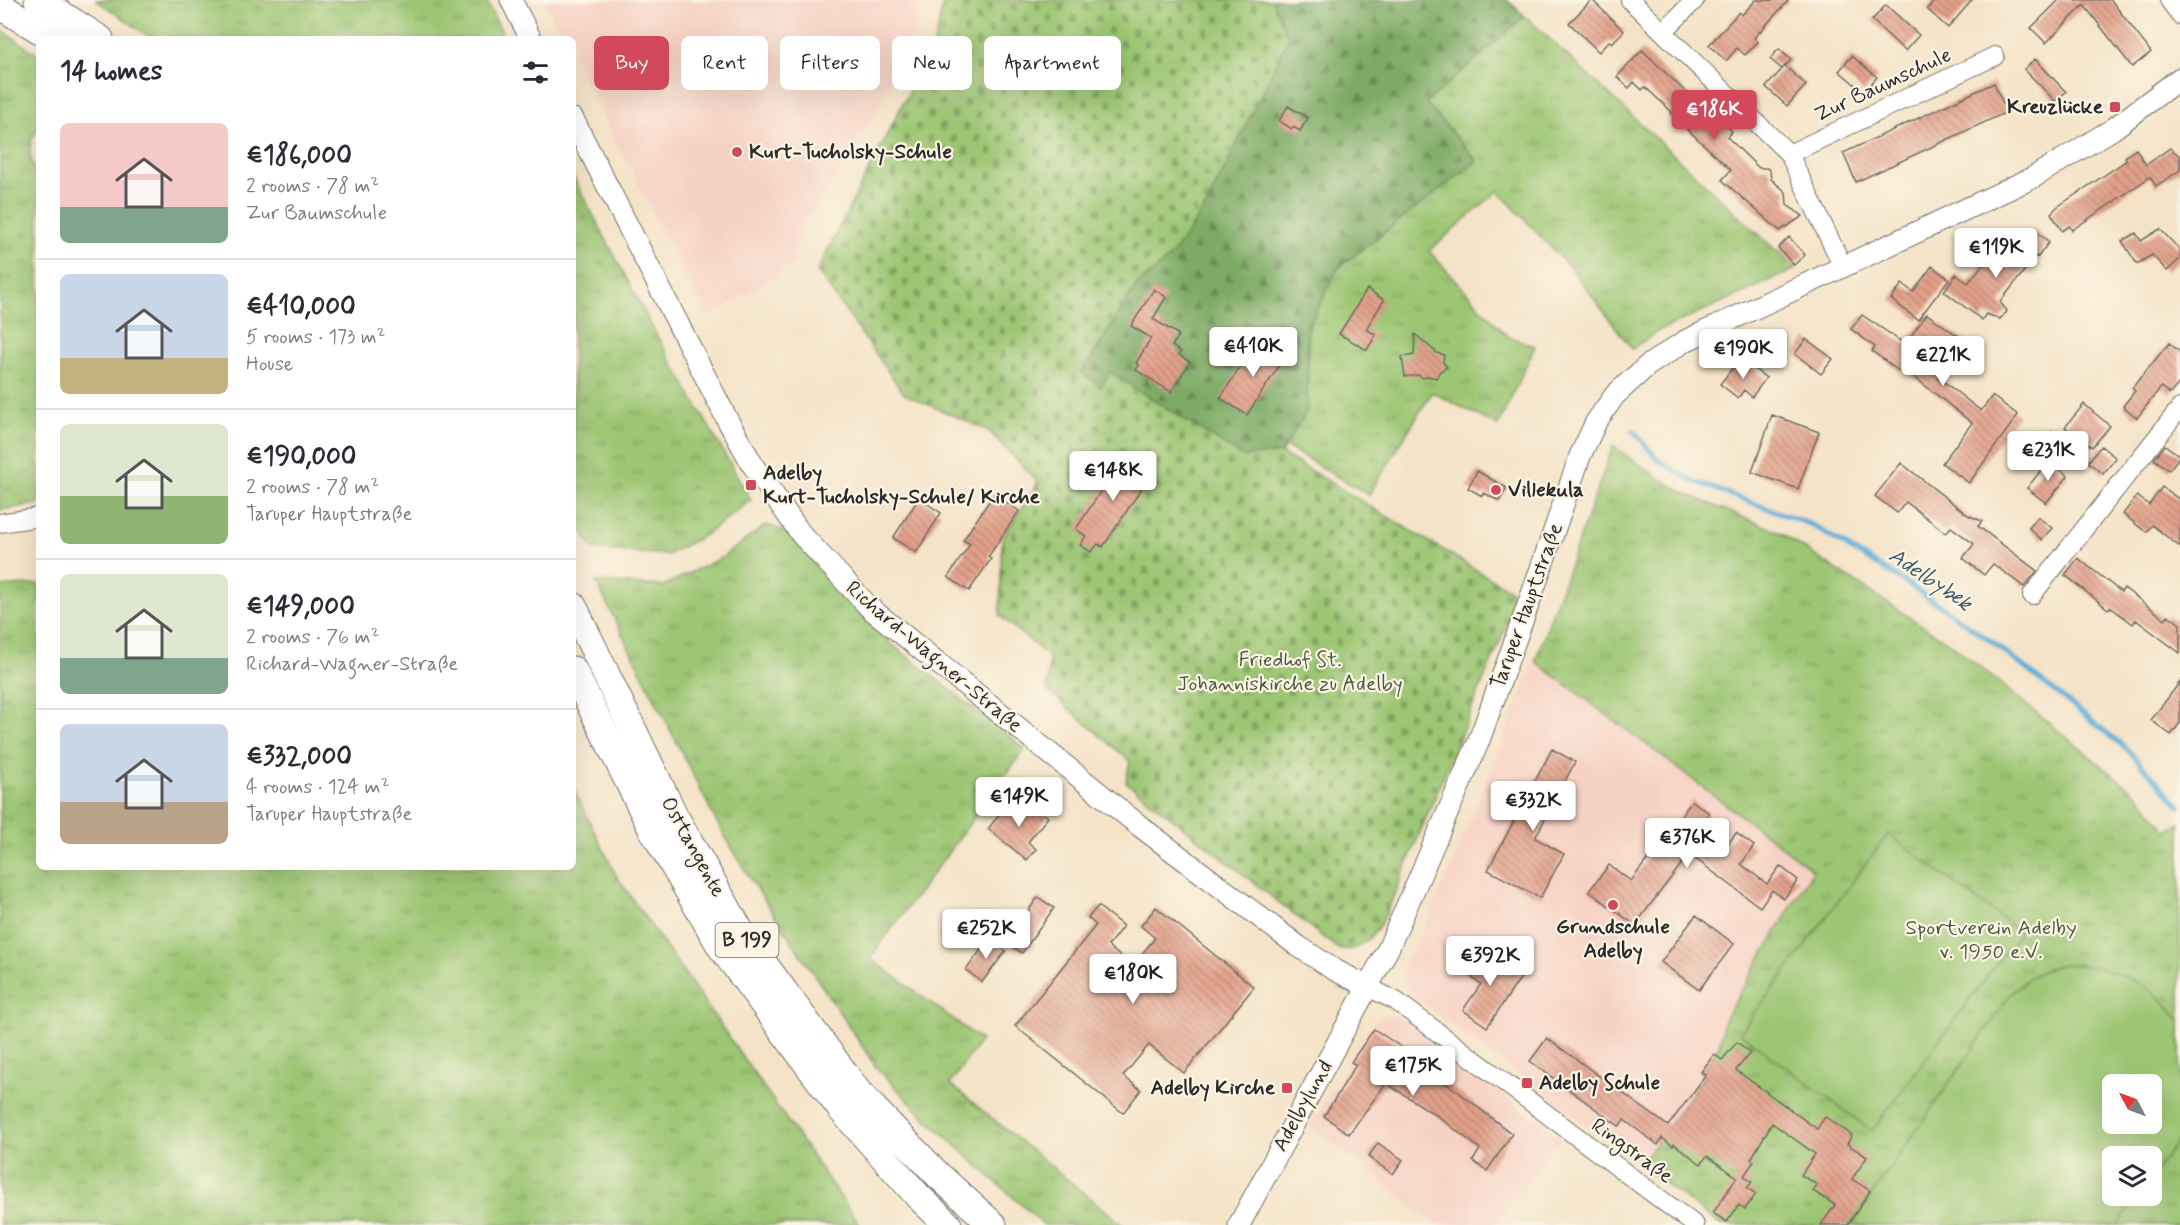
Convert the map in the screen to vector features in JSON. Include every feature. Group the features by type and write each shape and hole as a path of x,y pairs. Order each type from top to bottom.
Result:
{"main road":[{"path":"38,0 95,36"},
{"path":"0,6 50,36"},
{"name":"Osttangente","path":"576,612 675,817 742,934 858,1092 939,1175 993,1225"},
{"name":"Osttangente","path":"576,676 651,827 721,947 840,1108 918,1196 948,1225"}],"street":[{"path":"511,0 529,36"},
{"path":"1630,0 1789,154 1843,267"},
{"path":"1664,31 1695,0"},
{"path":"2169,0 2180,15"},
{"name":"Zur Baumschule","path":"1789,154 1995,56"},
{"name":"Taruper Hauptstraße","path":"1368,987 1388,950 1478,743 1580,456 1596,422 1615,395 1647,366 1676,347 2032,178 2113,129 2180,78"},
{"name":"Richard-Wagner-Straße","path":"576,125 728,421 754,467 801,534 824,561 870,608 923,653 1141,827 1301,948 1333,969 1368,987"},
{"path":"2032,595 2180,408"},
{"path":"0,523 36,517"},
{"name":"Adelbylund","path":"1239,1225 1368,987"},
{"name":"Ringstraße","path":"1368,987 1396,1001 1695,1225"}],"shaded area":[{"name":"Kurt-Tucholsky-Schule","path":"544,0 922,0 911,36 892,36 892,77 874,117 801,228 793,265 707,318 576,63 576,36 562,36"},
{"name":"Grundschule Adelby","path":"1534,661 1813,869 1724,1020 1719,1046 1701,1072 1704,1076 1640,1165 1409,993 1402,977 1404,963 1418,941 1461,843"},
{"path":"1386,1016 1402,1018 1561,1139 1494,1225 1437,1225 1310,1125 1374,1022"}],"green space":[{"path":"96,0 486,0 504,36 149,36"},
{"name":"Friedhof St. Johanniskirche zu Adelby","path":"944,0 1272,0 1288,39 1206,206 1171,256 1136,286 1082,373 1101,387 1110,372 1243,457 1281,453 1510,590 1516,603 1383,921 1371,937 1354,949 1338,949 1126,782 1130,761 1047,690 1049,657 1000,616 1002,539 1037,481 989,431 904,394 817,271 910,90 972,90 972,36 936,36"},
{"path":"1272,0 1507,0 1525,16 1426,103 1477,161 1338,268 1308,328 1307,411 1281,453 1243,457 1110,372 1101,387 1082,373 1136,286 1171,256 1206,206 1288,39"},
{"path":"1525,16 1796,269 1658,331 1632,349 1574,272 1498,191 1429,251 1507,336 1535,346 1498,426 1432,392 1369,495 1285,446 1307,411 1308,328 1338,268 1477,161 1426,103"},
{"path":"0,28 36,54 36,132 30,146 30,153 36,172 36,504 0,510"},
{"path":"576,183 657,336 751,500 708,533 667,555 593,549 576,520"},
{"name":"Sportverein Adelby v. 1950 e.V.","path":"1613,446 1686,494 1777,531 1954,646 2139,796 2167,831 2180,823 2180,1225 1720,1225 1640,1165 1704,1076 1701,1072 1719,1046 1724,1020 1813,870 1535,661"},
{"path":"766,525 785,531 883,637 1025,749 870,958 981,1040 950,1084 1123,1225 1044,1225 924,1117 876,1067 749,877 716,821 596,582 663,586 721,558"},
{"path":"36,584 36,870 576,870 576,794 617,877 860,1225 0,1225 0,587"},
{"path":"1888,834 2020,932 1872,1131 1740,1033"},
{"path":"2064,964 2113,972 2158,996 2180,1021 2180,1138 2162,1163 2162,1146 2102,1146 2102,1206 2131,1206 2117,1225 1851,1225 2010,995 2023,983 2041,972"}],"building":[{"path":"1592,0 1624,31 1612,43 1609,41 1599,52 1569,23"},
{"path":"1756,0 1789,0 1754,38 1758,42 1745,55 1737,48 1726,61 1709,45 1739,12 1742,15"},
{"path":"1935,0 1972,0 1948,28 1927,9"},
{"path":"2059,0 2111,0 2151,52 2132,67 2084,5 2046,43 2031,28"},
{"path":"1886,5 1919,35 1905,51 1872,20"},
{"path":"1779,49 1791,60 1782,69 1770,59"},
{"path":"1642,50 1696,102 1698,100 1732,131 1727,137 1759,168 1767,168 1770,171 1771,179 1786,192 1787,205 1803,216 1780,231 1722,180 1731,170 1671,114 1672,112 1645,87 1642,90 1634,82 1629,88 1617,77"},
{"path":"1852,56 1877,77 1864,92 1839,71"},
{"path":"2035,59 2066,92 2055,101 2024,69"},
{"path":"1785,66 1806,85 1787,106 1766,87"},
{"path":"1994,83 2007,112 1856,182 1843,153"},
{"path":"1288,106 1308,118 1300,131 1279,121"},
{"path":"2170,148 2180,156 2180,170 2156,186 2150,177 2072,230 2069,226 2062,231 2051,213 2057,207 2127,160 2125,157 2136,149 2146,165"},
{"path":"2032,228 2049,242 2000,302 2007,311 2000,319 1986,314 1982,320 1944,291 1956,274 1968,283 1992,253 2006,264"},
{"path":"2160,229 2180,250 2180,259 2167,271 2152,255 2137,264 2122,241 2136,233 2141,241"},
{"path":"1789,237 1805,255 1794,265 1778,248"},
{"path":"1932,266 1949,279 1918,320 1891,299 1902,284 1913,292"},
{"path":"1154,289 1166,297 1153,319 1179,335 1172,346 1181,352 1179,355 1190,362 1171,392 1136,370 1139,365 1136,363 1151,338 1131,326"},
{"path":"1367,289 1384,300 1366,329 1376,335 1367,350 1339,334"},
{"path":"1927,314 1965,341 1938,377 1981,411 1992,396 2018,415 1969,483 1942,463 1972,423 1903,368 1900,372 1872,351 1875,347 1851,329 1862,315 1905,344"},
{"path":"1415,334 1437,353 1444,355 1443,362 1447,367 1440,371 1436,378 1429,376 1423,378 1418,375 1405,377 1402,357 1414,355"},
{"path":"1806,339 1833,359 1821,374 1795,354"},
{"path":"1258,340 1285,357 1247,415 1220,398"},
{"path":"2169,343 2180,352 2180,382 2170,394 2161,387 2137,418 2123,406 2135,391 2132,388"},
{"path":"1740,358 1766,378 1752,397 1744,390 1738,398 1720,384"},
{"path":"2084,404 2110,426 2092,447 2065,427"},
{"path":"1772,415 1819,432 1798,489 1752,472"},
{"path":"2052,431 2066,442 2052,462 2037,451"},
{"path":"2165,445 2180,456 2169,470 2154,459"},
{"path":"2101,446 2116,458 2103,474 2088,462"},
{"path":"1126,453 1153,471 1103,547 1098,544 1091,552 1080,545 1086,536 1076,529"},
{"path":"2049,460 2068,476 2046,503 2027,488"},
{"path":"1901,463 1968,515 1982,521 1978,526 2037,571 2024,587 1993,564 1984,575 1963,558 1974,544 1951,527 1946,533 1906,502 1897,513 1875,496"},
{"path":"1477,471 1507,488 1499,501 1484,493 1482,496 1468,488"},
{"path":"2162,487 2180,500 2180,547 2152,525 2146,532 2123,514 2137,496 2149,505"},
{"path":"994,494 1019,511 988,557 991,559 969,591 948,577 970,544 963,540"},
{"path":"919,498 941,513 916,553 893,538"},
{"path":"2038,517 2052,528 2042,540 2029,528"},
{"path":"2078,558 2121,592 2124,588 2165,619 2168,615 2180,624 2180,653 2136,620 2133,624 2110,607 2108,609 2065,575"},
{"path":"2180,682 2180,723 2171,735 2151,720"},
{"path":"1552,749 1575,762 1535,838 1564,854 1540,898 1488,870"},
{"path":"1025,799 1048,817 1028,842 1036,849 1027,860 988,829 1004,808 1012,815"},
{"path":"1692,801 1709,813 1696,831 1723,851 1736,833 1754,846 1741,864 1767,884 1780,866 1798,880 1784,899 1772,890 1760,907 1689,854 1635,925 1589,891 1609,865 1631,881"},
{"path":"1038,897 1054,908 1022,953 1006,942"},
{"path":"1098,906 1123,926 1108,946 1132,966 1155,938 1141,926 1156,907 1254,987 1184,1073 1149,1045 1123,1076 1141,1090 1123,1113 1015,1026 1096,925 1088,918"},
{"path":"1696,915 1734,944 1699,990 1661,962"},
{"path":"989,939 1006,951 982,982 966,970"},
{"path":"1484,950 1522,976 1487,1027 1463,1010 1481,984 1467,974"},
{"path":"1374,1029 1407,1051 1405,1057 1456,1090 1512,1134 1487,1171 1473,1161 1480,1149 1439,1117 1386,1083 1349,1134 1324,1116 1356,1065 1351,1062"},
{"path":"1547,1038 1668,1126 1706,1075 1701,1072 1714,1054 1722,1060 1737,1042 1750,1053 1736,1070 1817,1129 1825,1117 1852,1135 1847,1144 1867,1157 1852,1179 1870,1191 1848,1225 1821,1225 1835,1205 1813,1191 1817,1185 1801,1175 1815,1154 1772,1123 1751,1159 1754,1161 1744,1176 1752,1182 1747,1188 1756,1194 1745,1209 1739,1205 1727,1222 1713,1213 1737,1177 1707,1156 1701,1164 1662,1138 1658,1145 1624,1120 1619,1126 1530,1061"},
{"path":"1378,1143 1403,1160 1393,1174 1368,1157"}],"waterway":[{"name":"Adelbybek","path":"1633,430 1658,460 1691,480 1812,525 1905,582 1991,641 2126,748 2180,806"}],"place":[{"name":"Kreuzlücke","path":"2115,107"},
{"name":"Kurt-Tucholsky-Schule","path":"737,152"},
{"name":"Adelby Kurt-Tucholsky-Schule/ Kirche","path":"751,485"},
{"name":"Villekula","path":"1496,490"},
{"name":"Grundschule Adelby","path":"1613,905"},
{"name":"Adelby Schule","path":"1527,1083"},
{"name":"Adelby Kirche","path":"1287,1088"}]}
